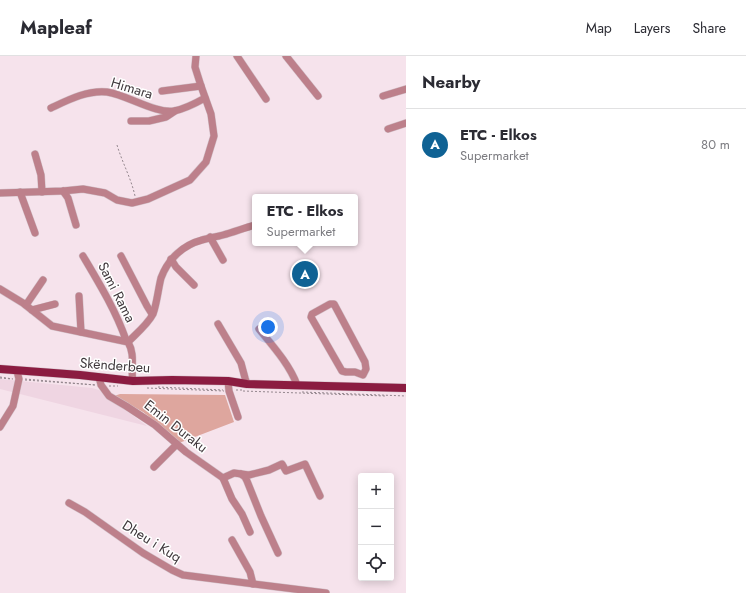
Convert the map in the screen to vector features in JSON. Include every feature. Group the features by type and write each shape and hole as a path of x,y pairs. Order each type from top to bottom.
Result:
{"main road":[{"name":"Skënderbeu","path":"0,370 18,377 100,383 172,380 229,387 247,384 406,388"}],"street":[{"path":"0,193 63,191 83,188 105,193 118,200 132,203 148,199 190,180 206,162 214,136 212,114 195,67 196,56"},
{"path":"237,56 266,99"},
{"path":"286,56 318,96"},
{"path":"162,91 201,86"},
{"path":"383,96 406,89"},
{"name":"Himara","path":"51,108 87,94 106,92 165,112 175,111 190,106 205,98"},
{"path":"131,121 149,121 166,117 175,111"},
{"path":"388,129 406,123"},
{"path":"35,154 41,176 42,192"},
{"path":"63,191 68,198 76,225"},
{"path":"20,192 35,233"},
{"path":"0,289 26,305 52,326 127,341 141,330 152,314 165,270 171,260 181,250 189,245 210,237 252,226"},
{"path":"210,237 223,260"},
{"name":"Sami Rama","path":"83,256 132,348 133,382"},
{"path":"122,256 146,306 152,314"},
{"path":"171,260 194,285"},
{"path":"26,305 43,280"},
{"path":"79,296 81,332"},
{"path":"32,310 55,304"},
{"path":"362,375 366,369 365,362 334,304 330,304 312,314 311,317 342,371 355,372 362,375 367,388"},
{"path":"218,324 241,363 247,384"},
{"path":"259,328 284,362 297,385"},
{"path":"0,427 13,406 18,377"},
{"name":"Emin Duraku","path":"100,383 110,396 155,425 186,452 223,478"},
{"path":"229,387 238,417"},
{"path":"154,467 177,444"},
{"path":"250,532 242,514 232,499 223,478 234,474 249,475 269,470 282,464 286,471 305,464 320,496"},
{"path":"241,474 247,481 278,553"},
{"name":"Dheu i Kuq","path":"69,502 143,553 183,575 326,593"},
{"path":"232,540 250,572 253,584"}],"path":[{"path":"117,145 133,186 137,202"},
{"path":"0,378 18,377 100,383 117,386"},
{"path":"147,387 229,387 406,396"},
{"path":"144,388 229,387"}],"shaded area":[{"path":"0,379 92,388 99,390 147,426 0,389"},
{"path":"120,394 225,395 234,422 179,443 167,431 143,412 114,396"}],"place":[{"name":"ETC - Elkos","path":"305,274"}]}
